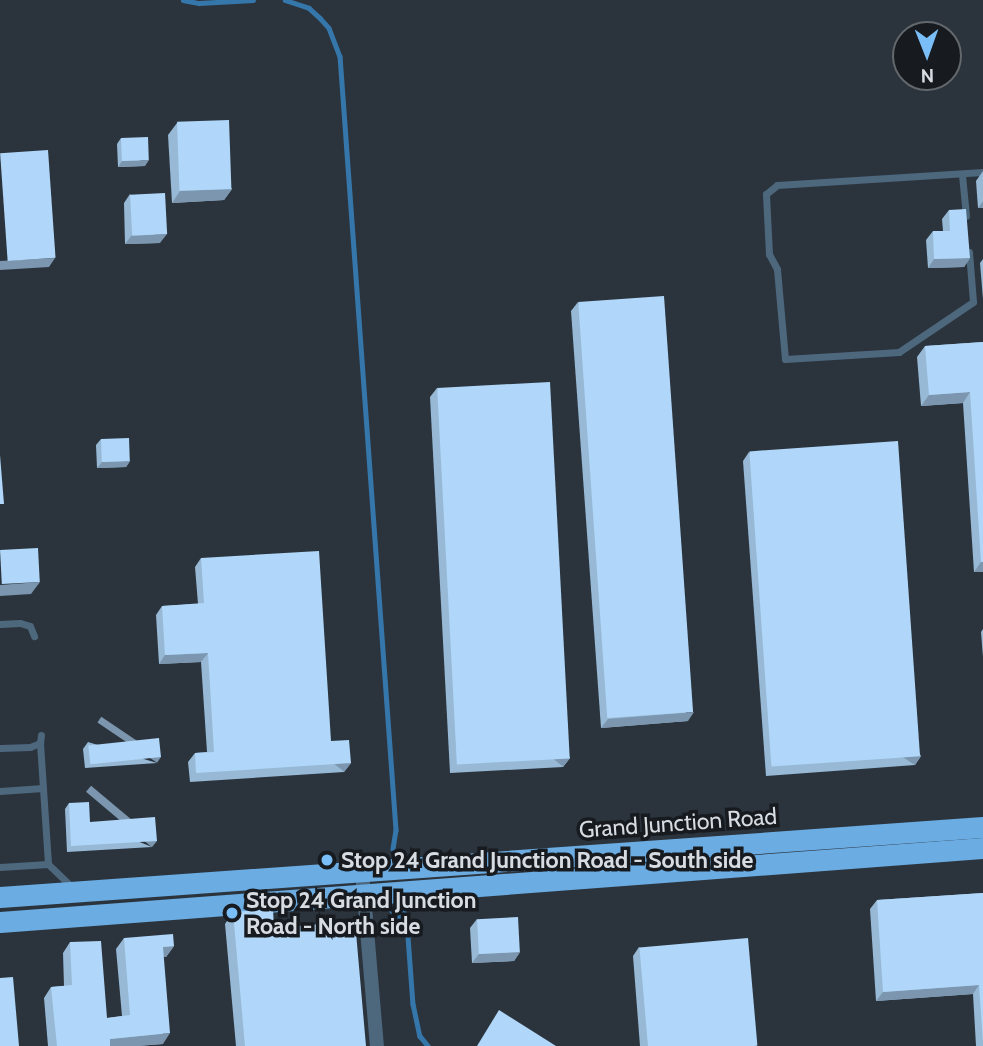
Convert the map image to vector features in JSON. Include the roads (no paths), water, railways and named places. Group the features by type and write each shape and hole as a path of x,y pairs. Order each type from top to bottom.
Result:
{"highway":[{"name":"Grand Junction Road","path":"0,922 364,894 983,827"},
{"name":"Grand Junction Road","path":"0,897 362,872 983,848"}],"street":[{"path":"362,872 377,1046"}],"lane":[{"path":"968,238 973,302 899,352 785,359 777,269 769,254 766,194 777,185 983,173"},
{"path":"962,175 967,226"},
{"path":"0,624 20,622 30,626 34,636"},
{"path":"0,748 40,739 48,864 76,892"},
{"path":"0,791 43,788"},
{"path":"0,859 0,867 48,864"}],"waterway":[{"path":"183,0 199,3 253,0"},
{"path":"285,0 309,8 320,18 329,28 340,56 396,830 393,849"},
{"path":"403,908 407,923 413,1004 420,1036 428,1046"},
{"path":"390,909 406,922"}],"place":[{"name":"Stop 24 Grand Junction Road - South side","path":"327,860"},
{"name":"Stop 24 Grand Junction Road - North side","path":"232,913"}]}
